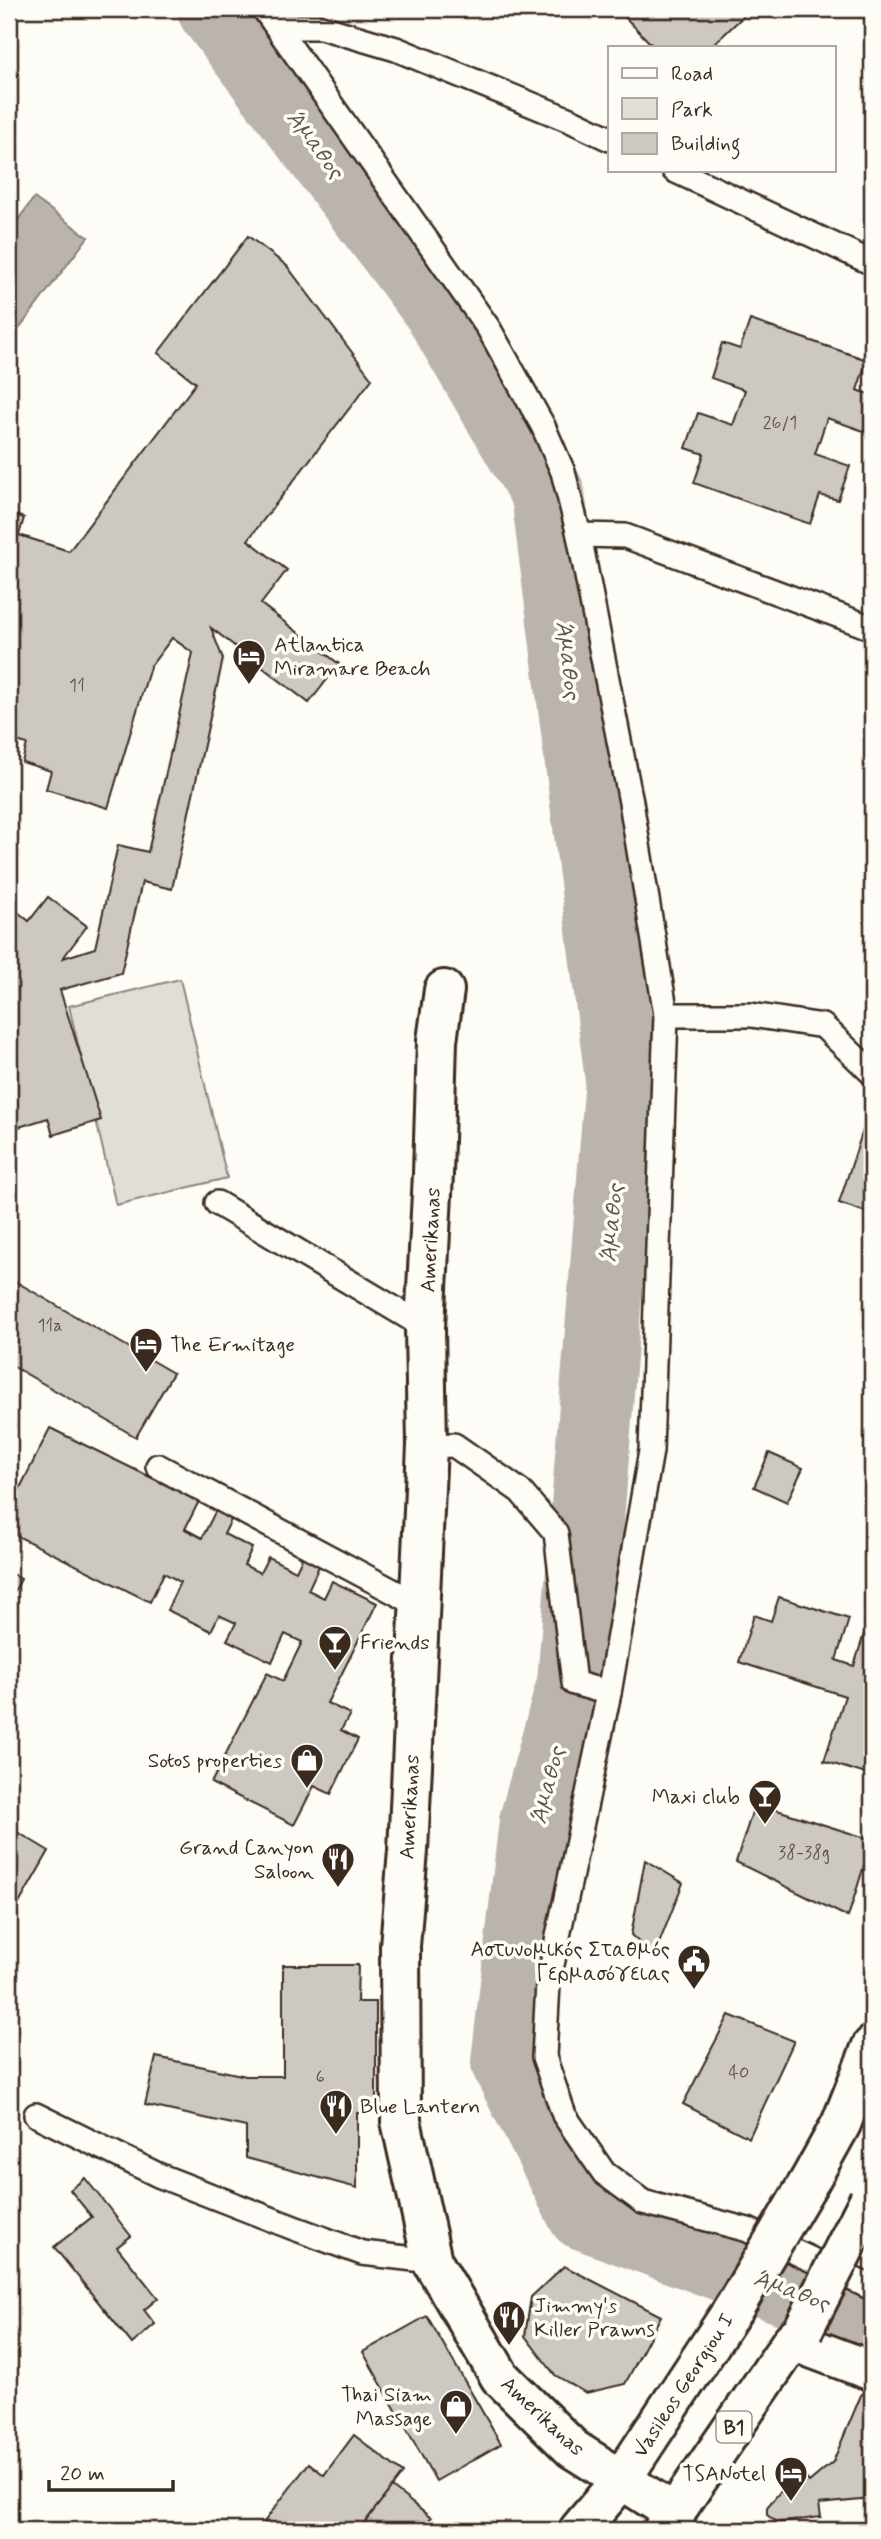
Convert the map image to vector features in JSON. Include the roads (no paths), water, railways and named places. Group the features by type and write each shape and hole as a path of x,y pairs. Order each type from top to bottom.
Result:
{"street":[{"name":"Amerikanas","path":"444,990 437,1041 425,1327 427,1446 408,1852 400,1946 401,2121 432,2261 500,2378 573,2449 621,2480 670,2522"},
{"name":"Vasileos Georgiou I","path":"579,2530 621,2480 734,2308 841,2124 872,2046"},
{"name":"B1","path":"670,2522 798,2335 871,2197"},
{"path":"798,2335 872,2371"}],"lane":[{"path":"270,18 321,27 396,49 608,138"},
{"path":"270,18 489,329 543,426 563,472 579,535 631,802 666,1015 651,1451 609,1693 548,1984 544,2057 565,2115 604,2173 643,2202 748,2230 872,2288"},
{"path":"678,172 872,264"},
{"path":"579,535 625,536 872,628"},
{"path":"666,1015 751,1015 823,1026 872,1073"},
{"path":"217,1203 425,1327"},
{"path":"427,1446 454,1446 520,1491 556,1533 574,1683 609,1693"},
{"path":"158,1466 419,1605"},
{"path":"36,2115 158,2175 294,2228 362,2253 432,2261"}],"waterway":[{"name":"Άμαθος","path":"214,9 440,309 548,494 622,1079 574,1683 536,1822 508,2062 584,2213 872,2320"}],"place":[{"name":"Atlantica Miramare Beach","path":"249,686"},
{"name":"The Ermitage","path":"146,1374"},
{"name":"Friends","path":"335,1672"},
{"name":"Sotos properties","path":"307,1790"},
{"name":"Maxi club","path":"765,1826"},
{"name":"Grand Canyon Saloon","path":"338,1889"},
{"name":"Αστυνομικός Σταθμός Γερμασόγειας","path":"694,1991"},
{"name":"Blue Lantern","path":"336,2136"},
{"name":"Jimmy's Killer Prawns","path":"509,2347"},
{"name":"Thai Siam Massage","path":"456,2436"},
{"name":"TSANotel","path":"791,2503"}]}
